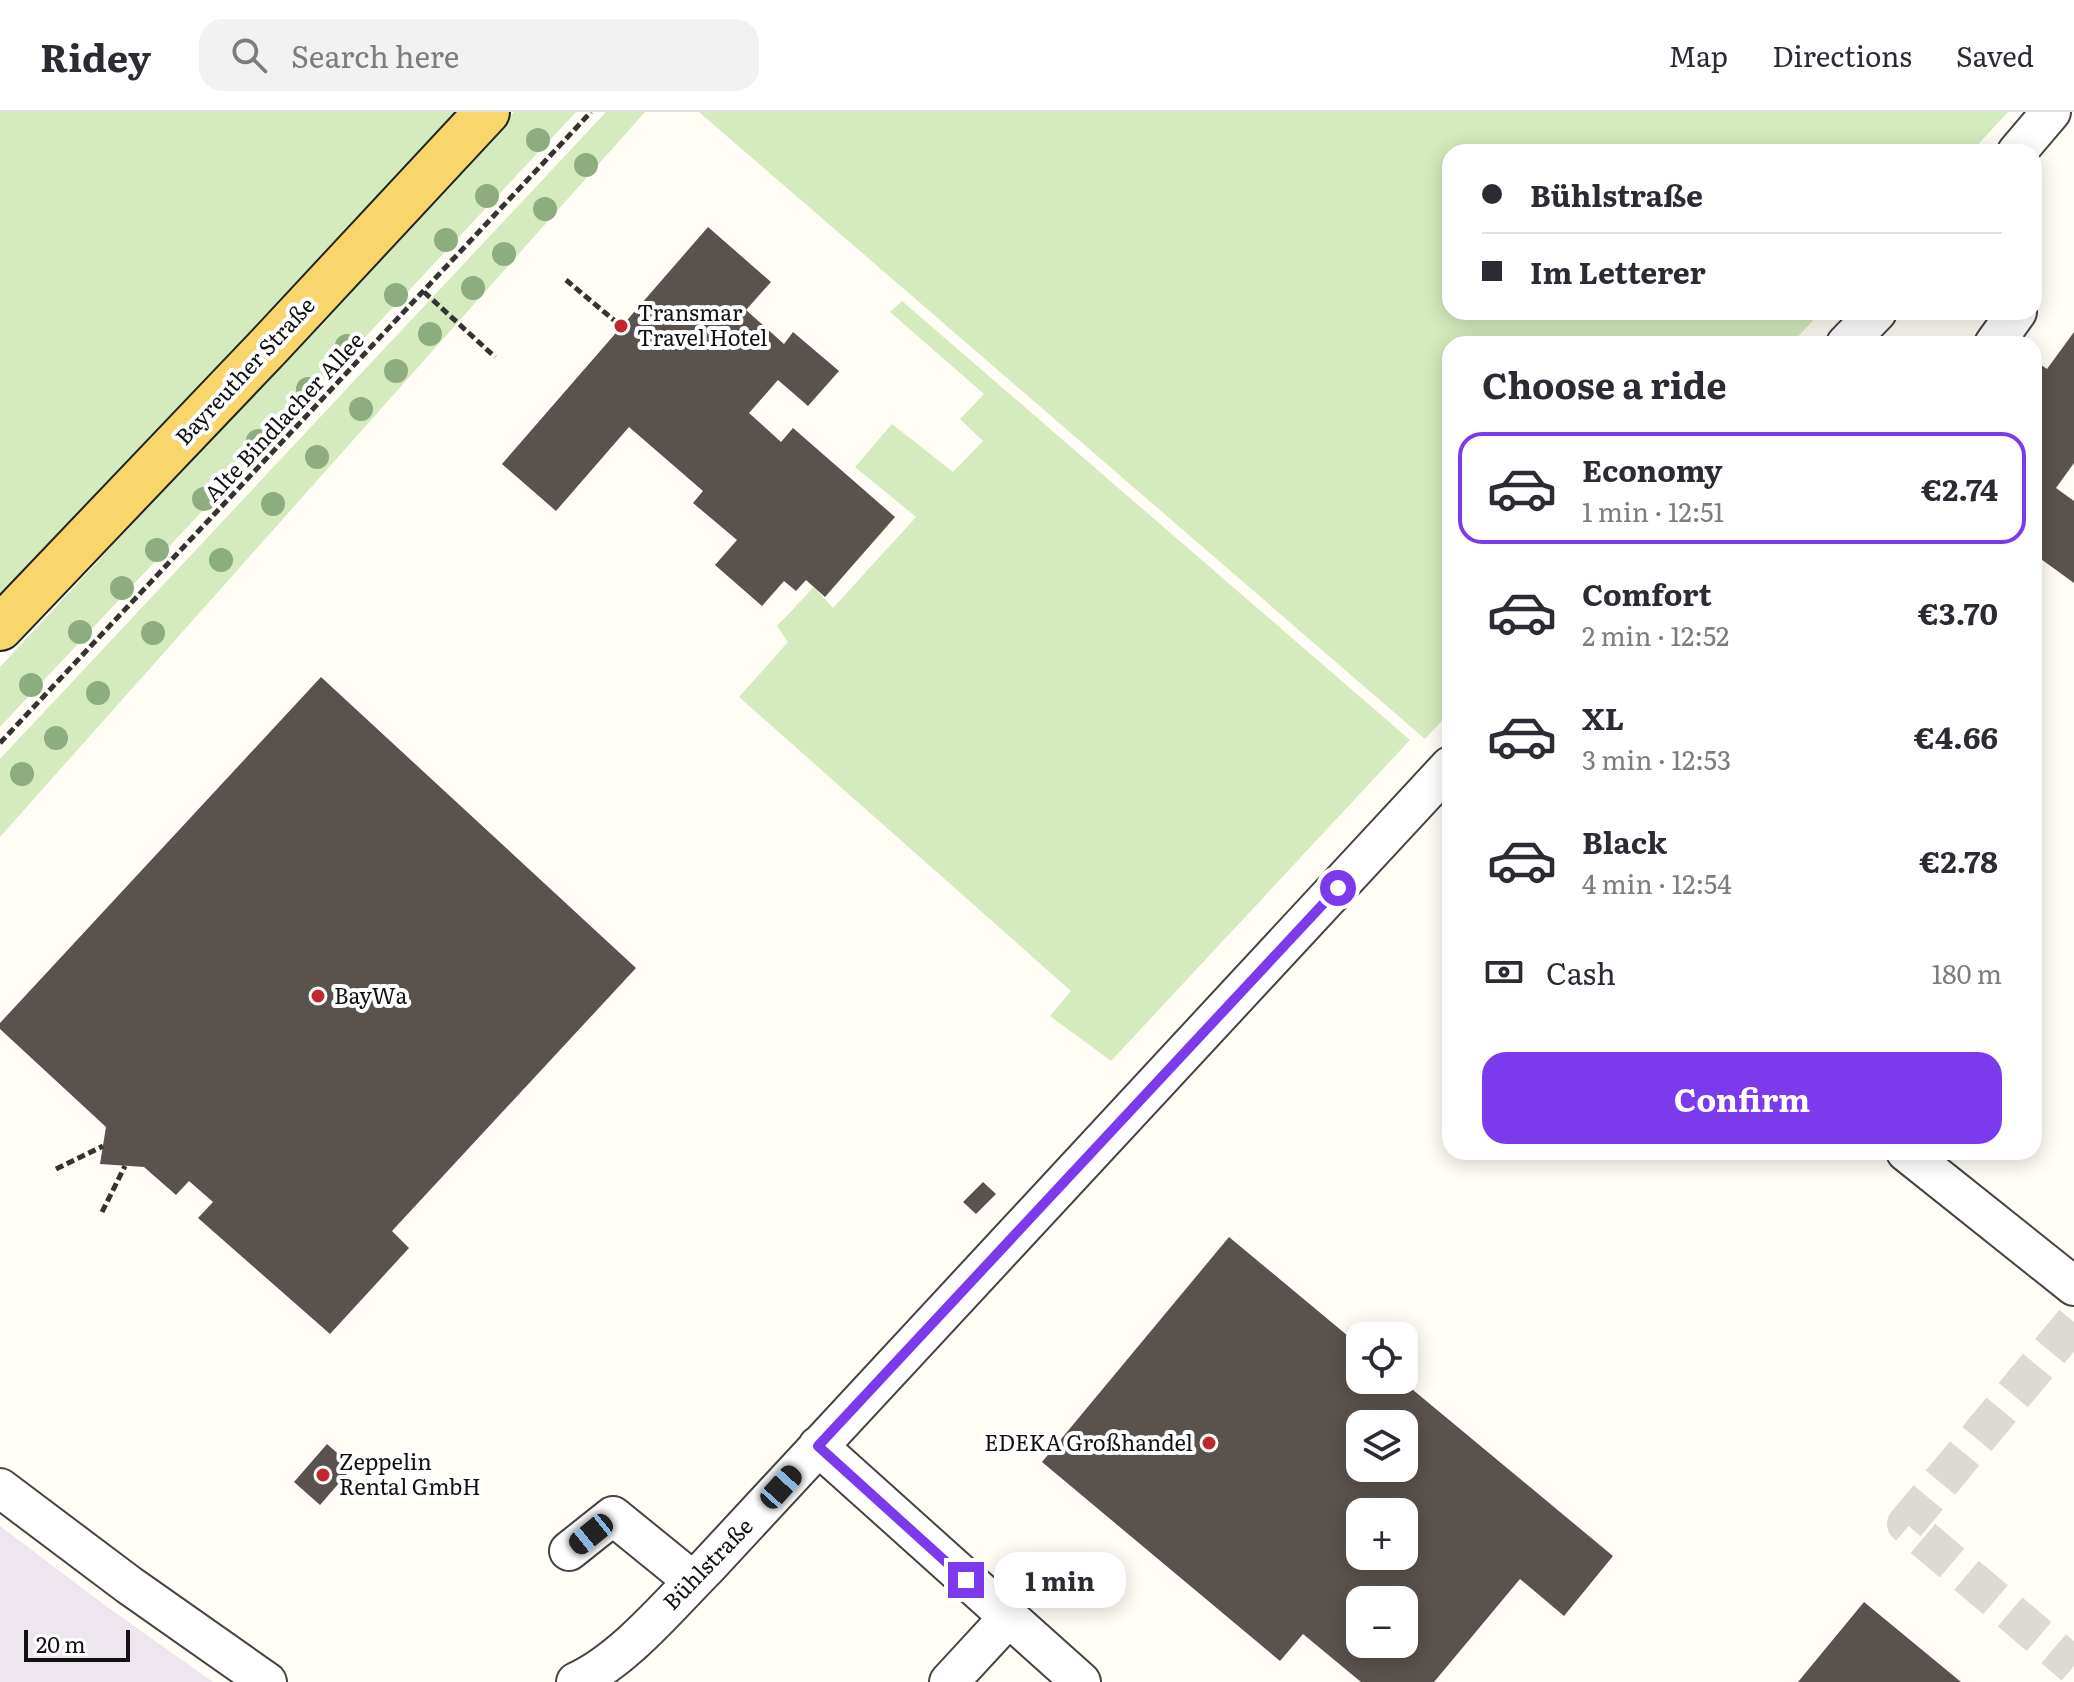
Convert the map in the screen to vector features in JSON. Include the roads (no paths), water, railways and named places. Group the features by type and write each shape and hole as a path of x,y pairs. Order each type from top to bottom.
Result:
{"main road":[{"name":"Bayreuther Straße","path":"0,628 487,112"}],"street":[{"path":"2024,144 2051,112"},
{"path":"1854,336 1869,320"},
{"name":"Bühlstraße","path":"576,1682 591,1675 632,1641 693,1581 1442,782"},
{"path":"1916,1160 2074,1286"},
{"path":"818,1446 1081,1682"},
{"path":"0,1488 129,1585 267,1682"},
{"path":"569,1551 613,1516 693,1581"},
{"path":"949,1682 1008,1618"}],"tunnel":[{"path":"2074,1322 1906,1524 2074,1666"}],"place":[{"name":"Transmar Travel Hotel","path":"621,326"},
{"name":"BayWa","path":"318,996"},
{"name":"EDEKA Großhandel","path":"1209,1443"},
{"name":"Zeppelin Rental GmbH","path":"323,1475"}]}
